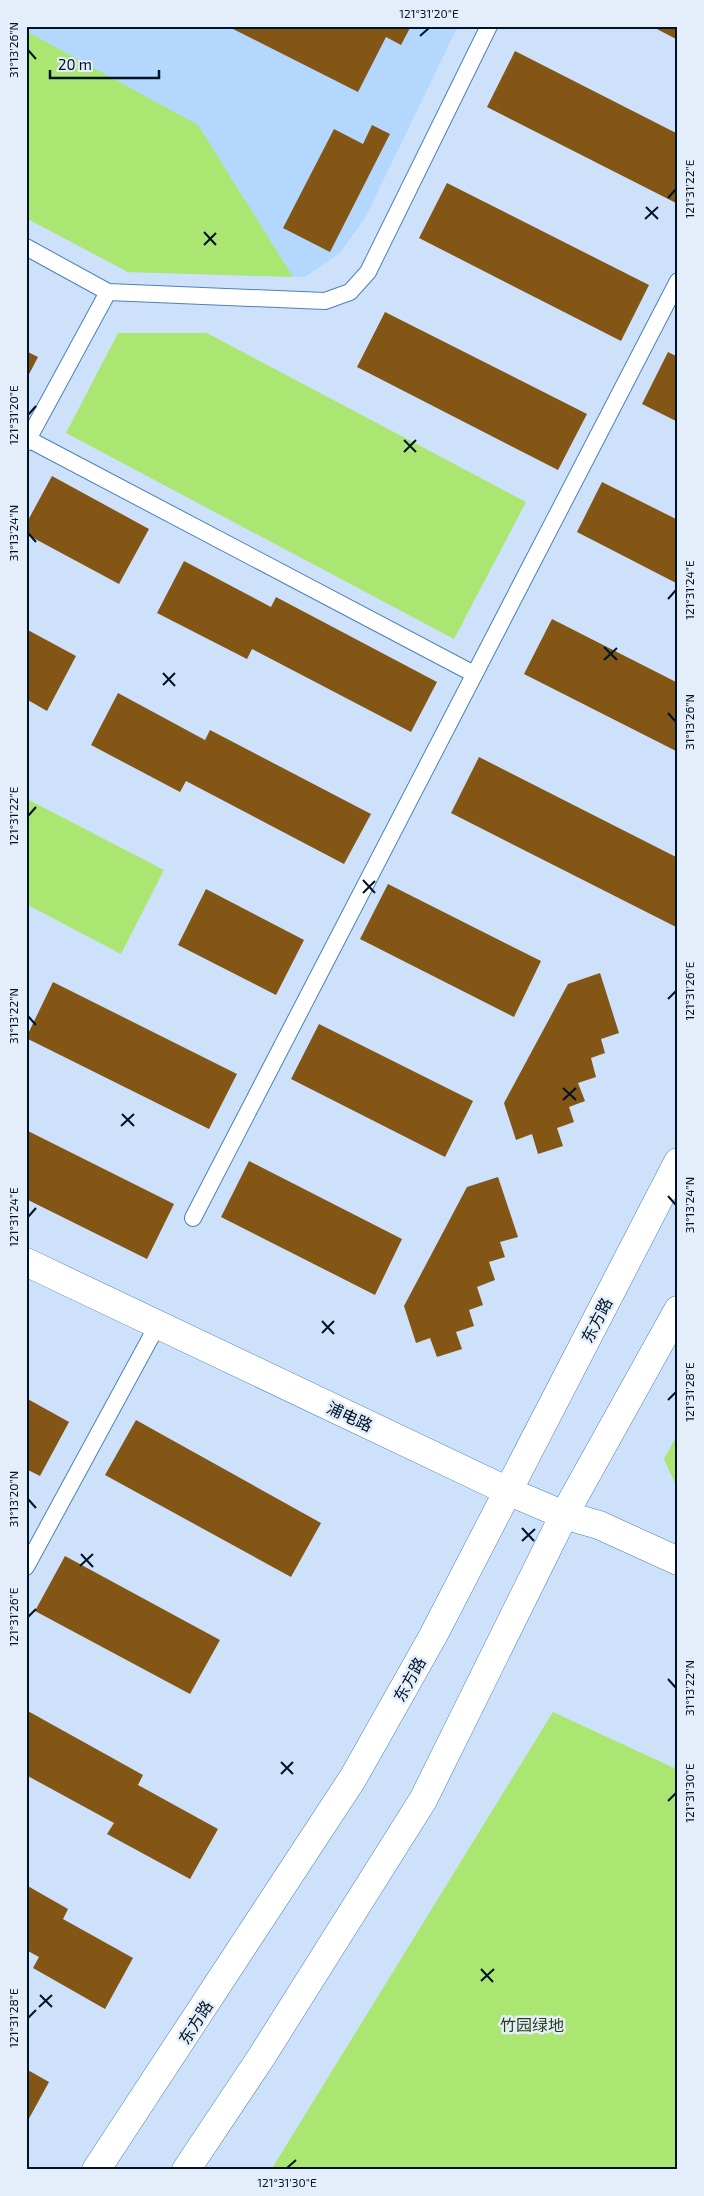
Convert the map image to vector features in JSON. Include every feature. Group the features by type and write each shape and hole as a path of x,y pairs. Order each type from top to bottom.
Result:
{"main road":[{"name":"东方路","path":"96,2170 185,2037 353,1778 433,1636 678,1162"},
{"name":"浦电路","path":"26,1262 508,1491 564,1515 599,1525 678,1561"},
{"path":"186,2170 262,2056 423,1800 564,1515 678,1310"}],"lane":[{"path":"26,247 108,292 325,301 350,292 368,272 489,26"},
{"path":"193,1218 678,281"},
{"path":"108,292 27,441 474,674"},
{"path":"26,1567 158,1324"}],"shaded area":[{"path":"26,26 458,26 365,218 340,253 305,277 128,272 26,218"}],"green space":[{"path":"26,31 198,125 293,277 128,272 26,218"},
{"path":"118,333 207,333 526,502 454,639 66,433"},
{"path":"29,800 164,870 121,954 26,904 26,805"},
{"path":"678,1433 678,1490 664,1459"},
{"name":"竹园绿地","path":"553,1712 674,1768 678,1759 678,2170 271,2170"}],"building":[{"path":"227,26 411,26 401,45 386,37 358,92"},
{"path":"651,26 678,26 678,40"},
{"path":"515,51 678,134 678,204 487,107"},
{"path":"372,125 390,134 330,252 283,228 334,129 363,144"},
{"path":"447,183 649,285 621,341 419,238"},
{"path":"385,312 587,414 558,470 357,367"},
{"path":"26,351 38,357 26,380"},
{"path":"668,352 678,357 678,422 642,404"},
{"path":"52,476 149,529 119,584 26,534 26,524"},
{"path":"602,482 678,520 678,584 577,532"},
{"path":"184,561 271,607 276,597 437,682 411,732 252,649 247,659 157,613"},
{"path":"552,619 678,683 678,752 524,674"},
{"path":"26,629 76,656 47,711 26,699"},
{"path":"118,693 205,740 210,730 371,814 344,864 186,781 180,792 91,745"},
{"path":"479,757 678,858 678,928 451,813"},
{"path":"388,884 541,961 514,1017 360,939"},
{"path":"206,889 304,940 276,995 178,945"},
{"path":"600,973 619,1033 601,1039 605,1053 591,1058 596,1077 578,1083 585,1101 569,1107 574,1122 557,1128 563,1146 538,1154 532,1134 516,1140 504,1103 568,984"},
{"path":"53,982 237,1074 209,1129 26,1038"},
{"path":"319,1024 473,1101 445,1157 291,1079"},
{"path":"26,1130 174,1204 147,1259 26,1199"},
{"path":"249,1161 402,1239 375,1295 221,1217"},
{"path":"498,1177 518,1237 500,1242 505,1257 489,1262 495,1280 477,1287 483,1305 469,1310 474,1326 456,1332 462,1349 437,1357 430,1338 416,1343 404,1306 467,1187"},
{"path":"26,1398 69,1422 40,1476 26,1469"},
{"path":"136,1420 321,1523 291,1577 105,1475"},
{"path":"65,1556 220,1640 190,1694 35,1611"},
{"path":"26,1710 143,1775 138,1785 218,1829 190,1879 107,1834 114,1823 26,1775"},
{"path":"26,1885 68,1909 63,1919 133,1958 105,2009 33,1968 39,1957 26,1950"},
{"path":"26,2069 49,2082 26,2124"}]}
